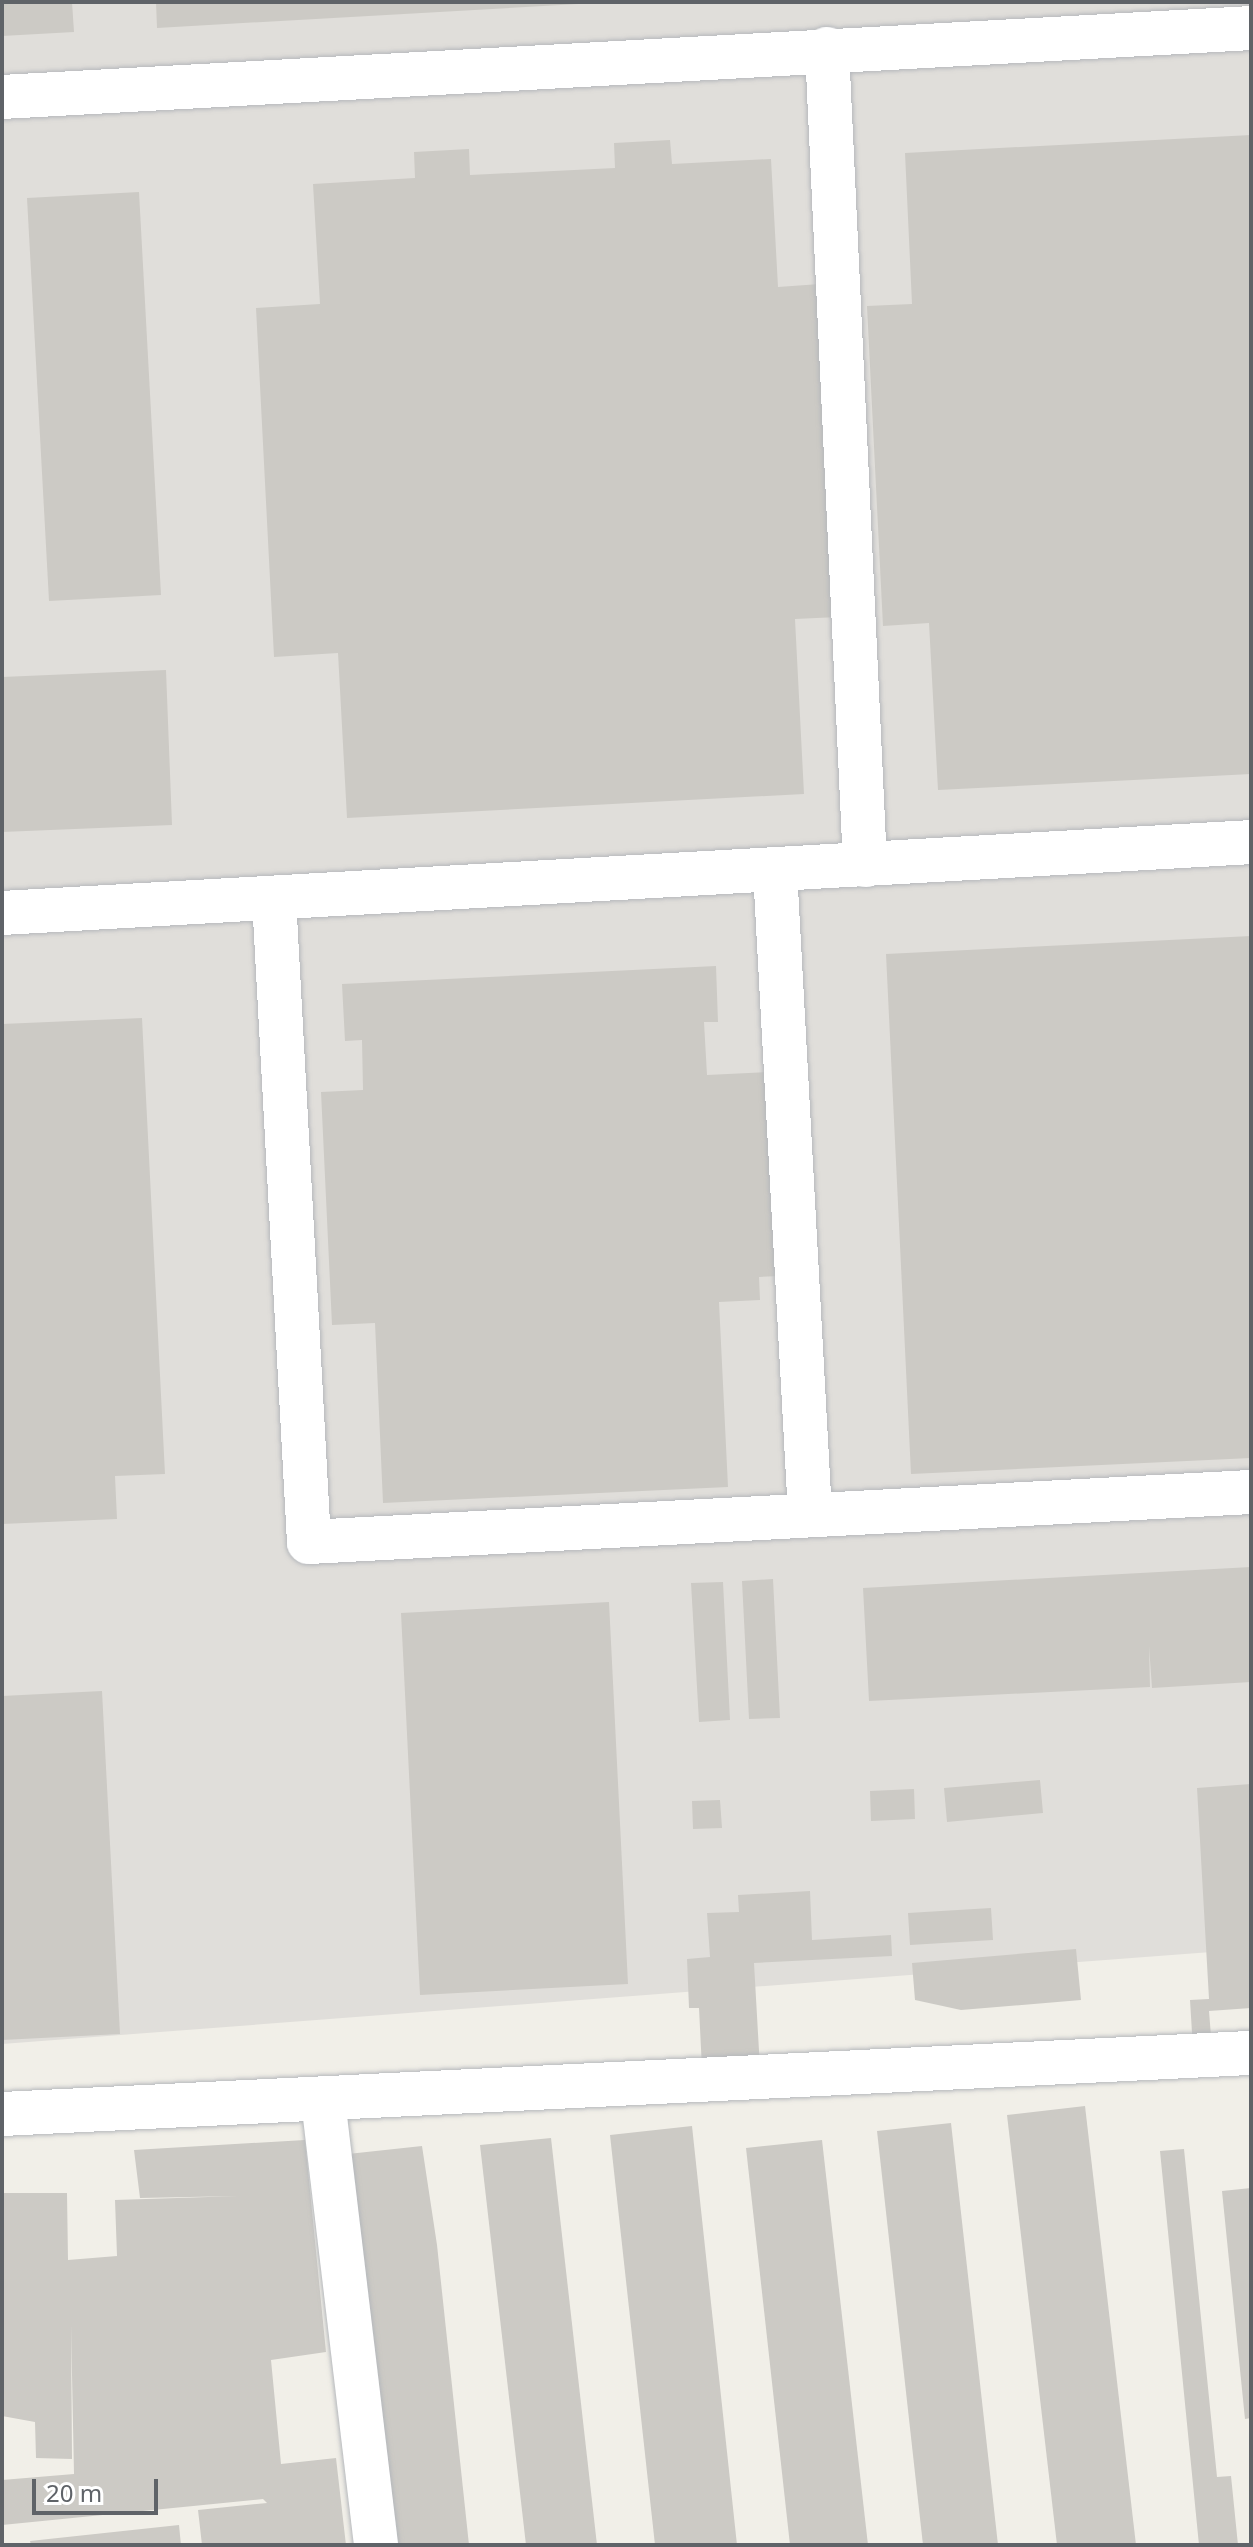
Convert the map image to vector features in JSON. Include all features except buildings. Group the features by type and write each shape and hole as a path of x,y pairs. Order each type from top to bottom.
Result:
{"street":[{"path":"2,97 827,49 1077,18 1251,28"},
{"path":"827,49 865,865"},
{"path":"2,913 1251,842"},
{"path":"775,870 810,1515"},
{"path":"274,898 309,1542 1251,1492"},
{"path":"2,2114 1251,2053"},
{"path":"323,2100 376,2545"}],"shaded area":[{"path":"2,2 1251,2 1251,1949 2,2044"}]}
